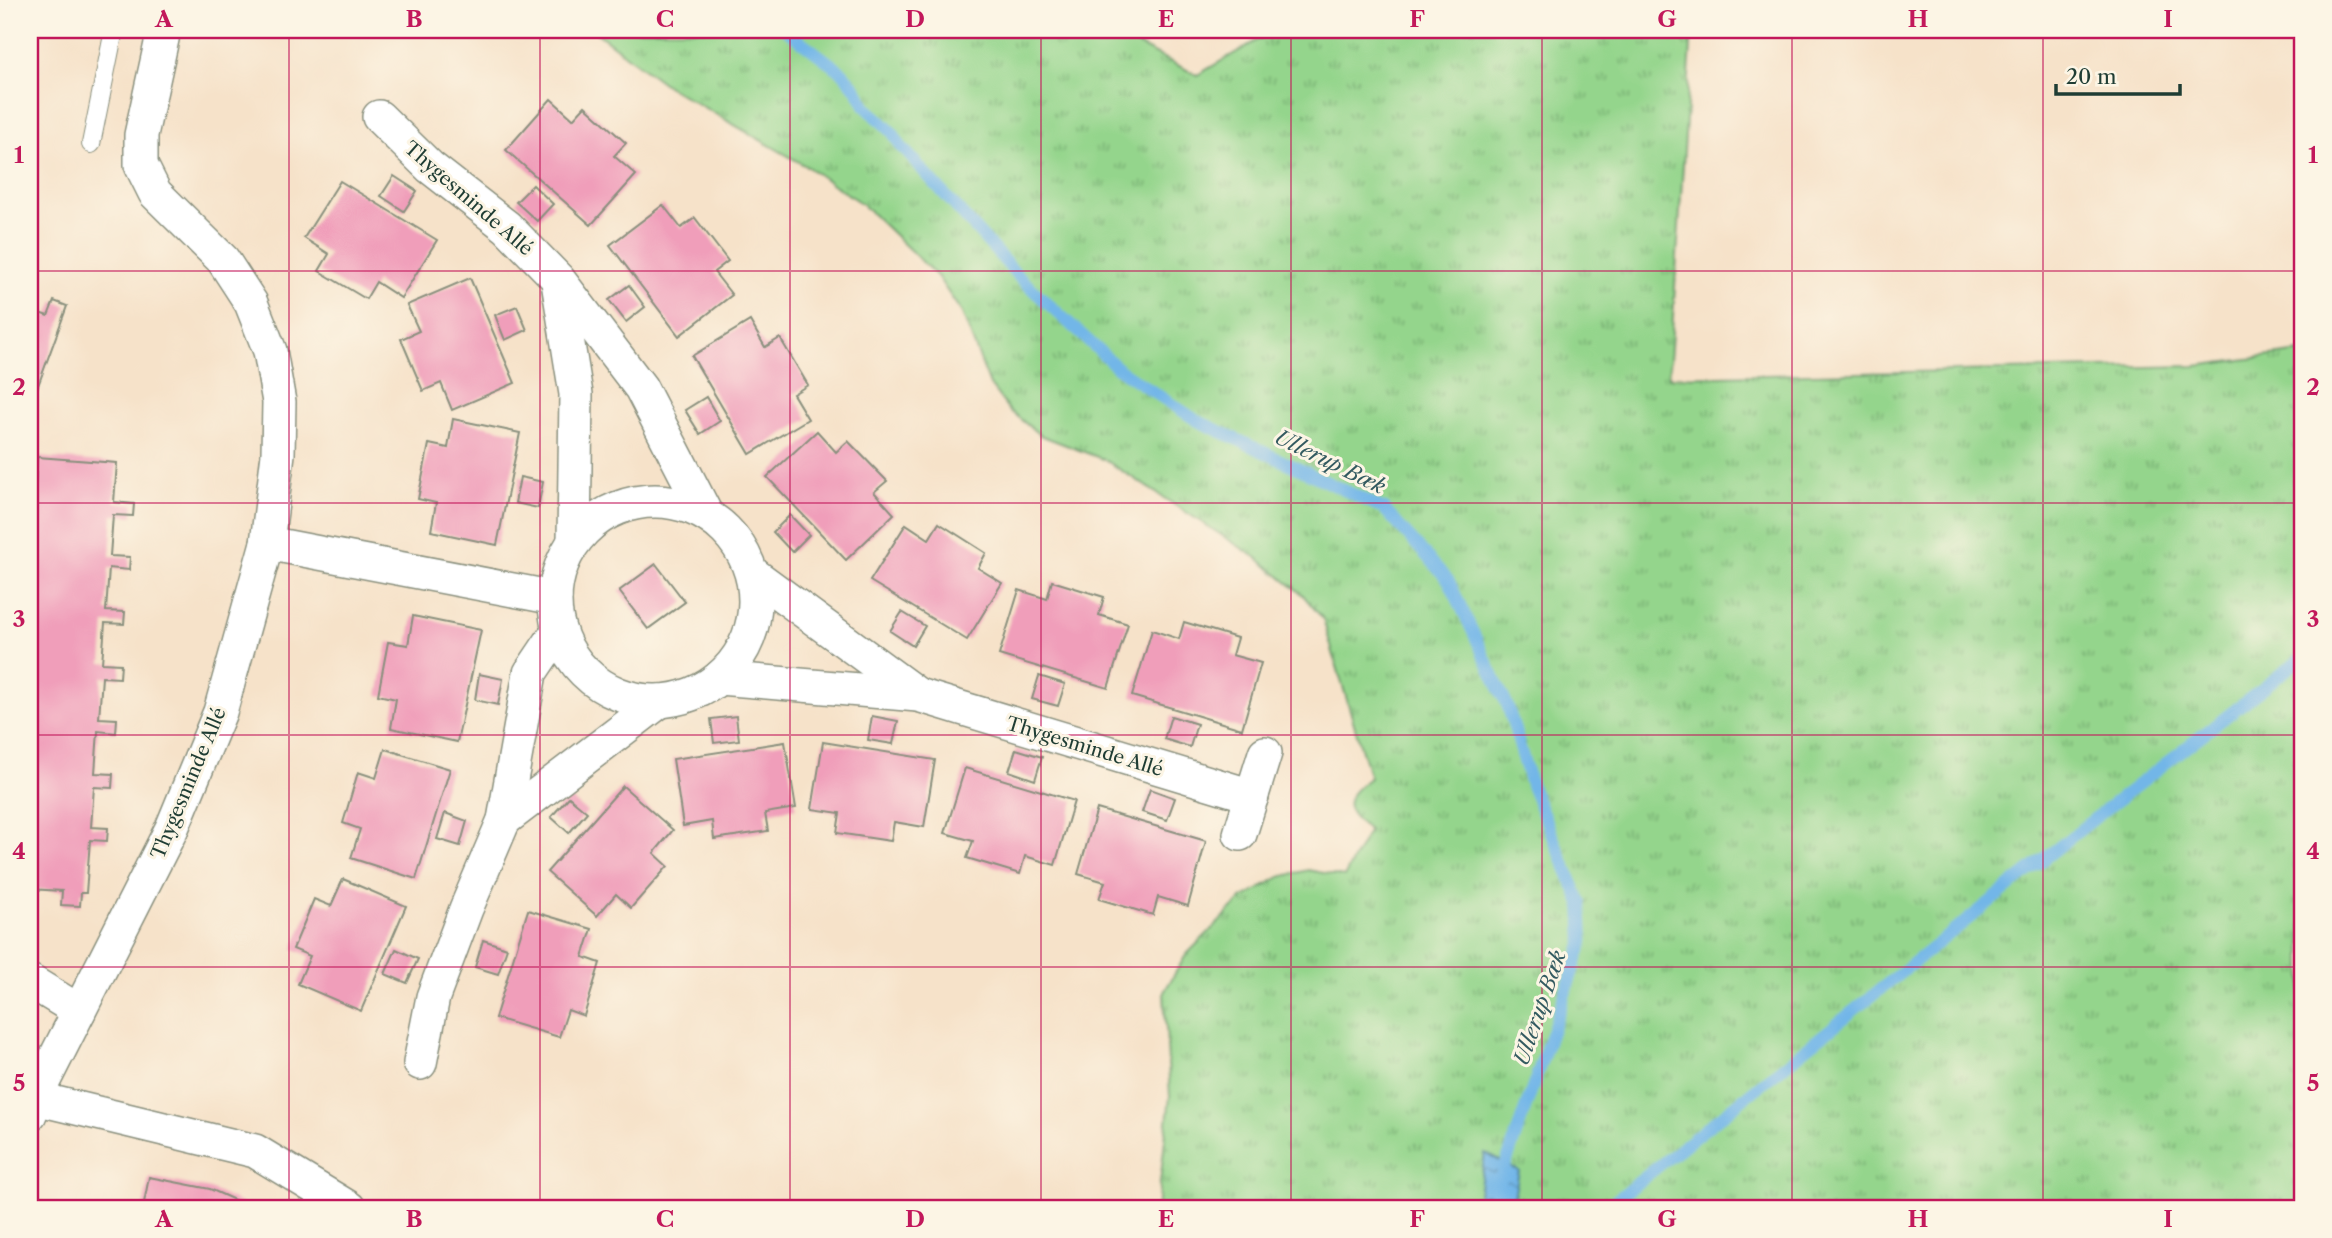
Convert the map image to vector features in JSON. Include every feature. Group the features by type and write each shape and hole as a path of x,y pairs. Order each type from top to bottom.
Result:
{"street":[{"name":"Thygesminde Allé","path":"164,30 141,135 141,165 155,193 223,260 251,303 270,351 279,402 278,454 267,542 220,712 172,828 32,1106 255,1150 349,1208"},
{"name":"Thygesminde Allé","path":"379,117 430,167 508,227 558,279 641,387 706,514"},
{"path":"558,279 576,394 574,541"},
{"path":"672,501 706,514 735,539 752,573 756,602 751,630 738,656 719,678 691,694 660,701 627,697 598,683 574,660 559,631 555,598 560,568 574,541 601,516 635,502 672,501"},
{"path":"267,542 555,598"},
{"name":"Thygesminde Allé","path":"752,573 918,695"},
{"path":"420,1063 433,998 466,909 504,820 530,673 559,631"},
{"name":"Thygesminde Allé","path":"719,678 918,695 1252,796"},
{"path":"504,820 660,701"},
{"path":"1240,834 1265,753"},
{"path":"30,981 79,1011"}],"lane":[{"path":"91,144 114,30"}],"green space":[{"path":"593,30 1108,30 1197,75 1275,30 1692,30 1669,377 2195,366 2302,352 2302,1208 1157,1208 1170,1097 1164,992 1186,955 1242,899 1280,877 1308,870 1344,877 1369,830 1350,810 1350,798 1370,778 1323,619 1303,595 1257,558 1105,460 1040,435 1009,410 990,385 962,313 937,276 862,204 809,168 667,86"}],"water":[{"path":"1485,1153 1519,1171 1512,1208 1477,1208"}],"building":[{"path":"551,99 573,119 585,106 626,143 614,156 636,175 591,225 506,150"},
{"path":"394,176 417,191 404,211 381,196"},
{"path":"340,181 437,240 401,298 376,282 366,299 319,271 329,254 304,238"},
{"path":"533,185 553,204 537,221 516,202"},
{"path":"663,205 681,228 695,218 728,261 714,272 732,295 679,336 610,245"},
{"path":"470,278 515,383 452,410 441,383 423,391 401,339 419,331 407,305"},
{"path":"629,285 645,307 626,322 609,300"},
{"path":"54,301 67,306 35,394 30,392 30,310 48,316"},
{"path":"517,306 527,330 505,340 495,315"},
{"path":"750,321 765,347 780,338 808,385 793,394 808,419 750,454 692,356"},
{"path":"706,397 720,421 700,434 685,410"},
{"path":"453,419 520,433 497,545 431,531 436,503 418,499 429,444 448,448"},
{"path":"817,431 836,452 848,441 887,481 874,492 894,514 846,560 767,477"},
{"path":"37,457 117,463 114,502 134,504 133,516 113,515 110,556 130,557 129,570 109,568 106,611 125,612 124,624 105,623 102,663 121,664 120,678 102,677 99,718 117,719 116,733 98,731 95,773 113,774 112,788 94,787 91,827 108,828 107,841 90,840 86,893 81,893 80,906 61,905 62,891 30,889 30,557"},
{"path":"520,477 543,482 538,508 515,503"},
{"path":"790,515 809,535 792,552 773,532"},
{"path":"939,523 986,553 978,568 1002,583 967,640 870,581 906,524 929,539"},
{"path":"656,564 685,602 648,629 619,591"},
{"path":"1052,581 1104,597 1099,615 1128,624 1108,688 999,655 1019,590 1047,599"},
{"path":"902,612 925,626 913,646 890,631"},
{"path":"413,616 481,630 457,742 391,728 396,699 378,695 388,642 408,645"},
{"path":"1184,622 1237,638 1232,655 1261,663 1242,729 1132,696 1152,630 1179,639"},
{"path":"479,674 503,679 498,705 475,700"},
{"path":"1039,676 1065,684 1058,706 1032,699"},
{"path":"736,716 739,740 714,743 711,719"},
{"path":"872,716 898,721 893,744 868,740"},
{"path":"1171,716 1197,724 1190,747 1164,739"},
{"path":"785,742 796,808 765,813 768,831 714,839 712,821 683,826 673,759"},
{"path":"823,742 935,760 924,827 894,822 891,841 837,833 840,813 812,809"},
{"path":"385,749 450,769 416,879 351,858 360,829 343,823 358,772 376,778"},
{"path":"1016,749 1042,757 1035,780 1009,771"},
{"path":"965,768 1074,801 1055,865 1025,856 1020,874 967,858 973,841 945,833"},
{"path":"623,786 673,830 654,853 668,866 631,908 616,894 597,916 547,872"},
{"path":"1150,789 1175,798 1167,820 1142,812"},
{"path":"569,797 587,812 569,833 551,817"},
{"path":"1097,809 1206,841 1188,906 1158,897 1153,915 1099,899 1105,882 1078,874"},
{"path":"445,813 467,821 460,846 437,839"},
{"path":"343,879 406,906 361,1011 298,984 310,956 293,949 314,899 331,906"},
{"path":"528,910 592,929 583,957 600,963 584,1016 568,1010 559,1037 495,1018"},
{"path":"483,940 507,948 498,974 475,967"},
{"path":"396,949 418,959 407,983 385,974"},
{"path":"149,1177 210,1189 252,1208 143,1208"}],"waterway":[{"name":"Ullerup Bæk","path":"786,30 843,73 866,107 893,133 900,145 1018,276 1120,370 1196,420 1384,509 1449,581 1508,707 1532,788 1581,903 1583,942 1499,1184 1496,1208"},
{"path":"1606,1208 2109,807 2302,658"}]}
